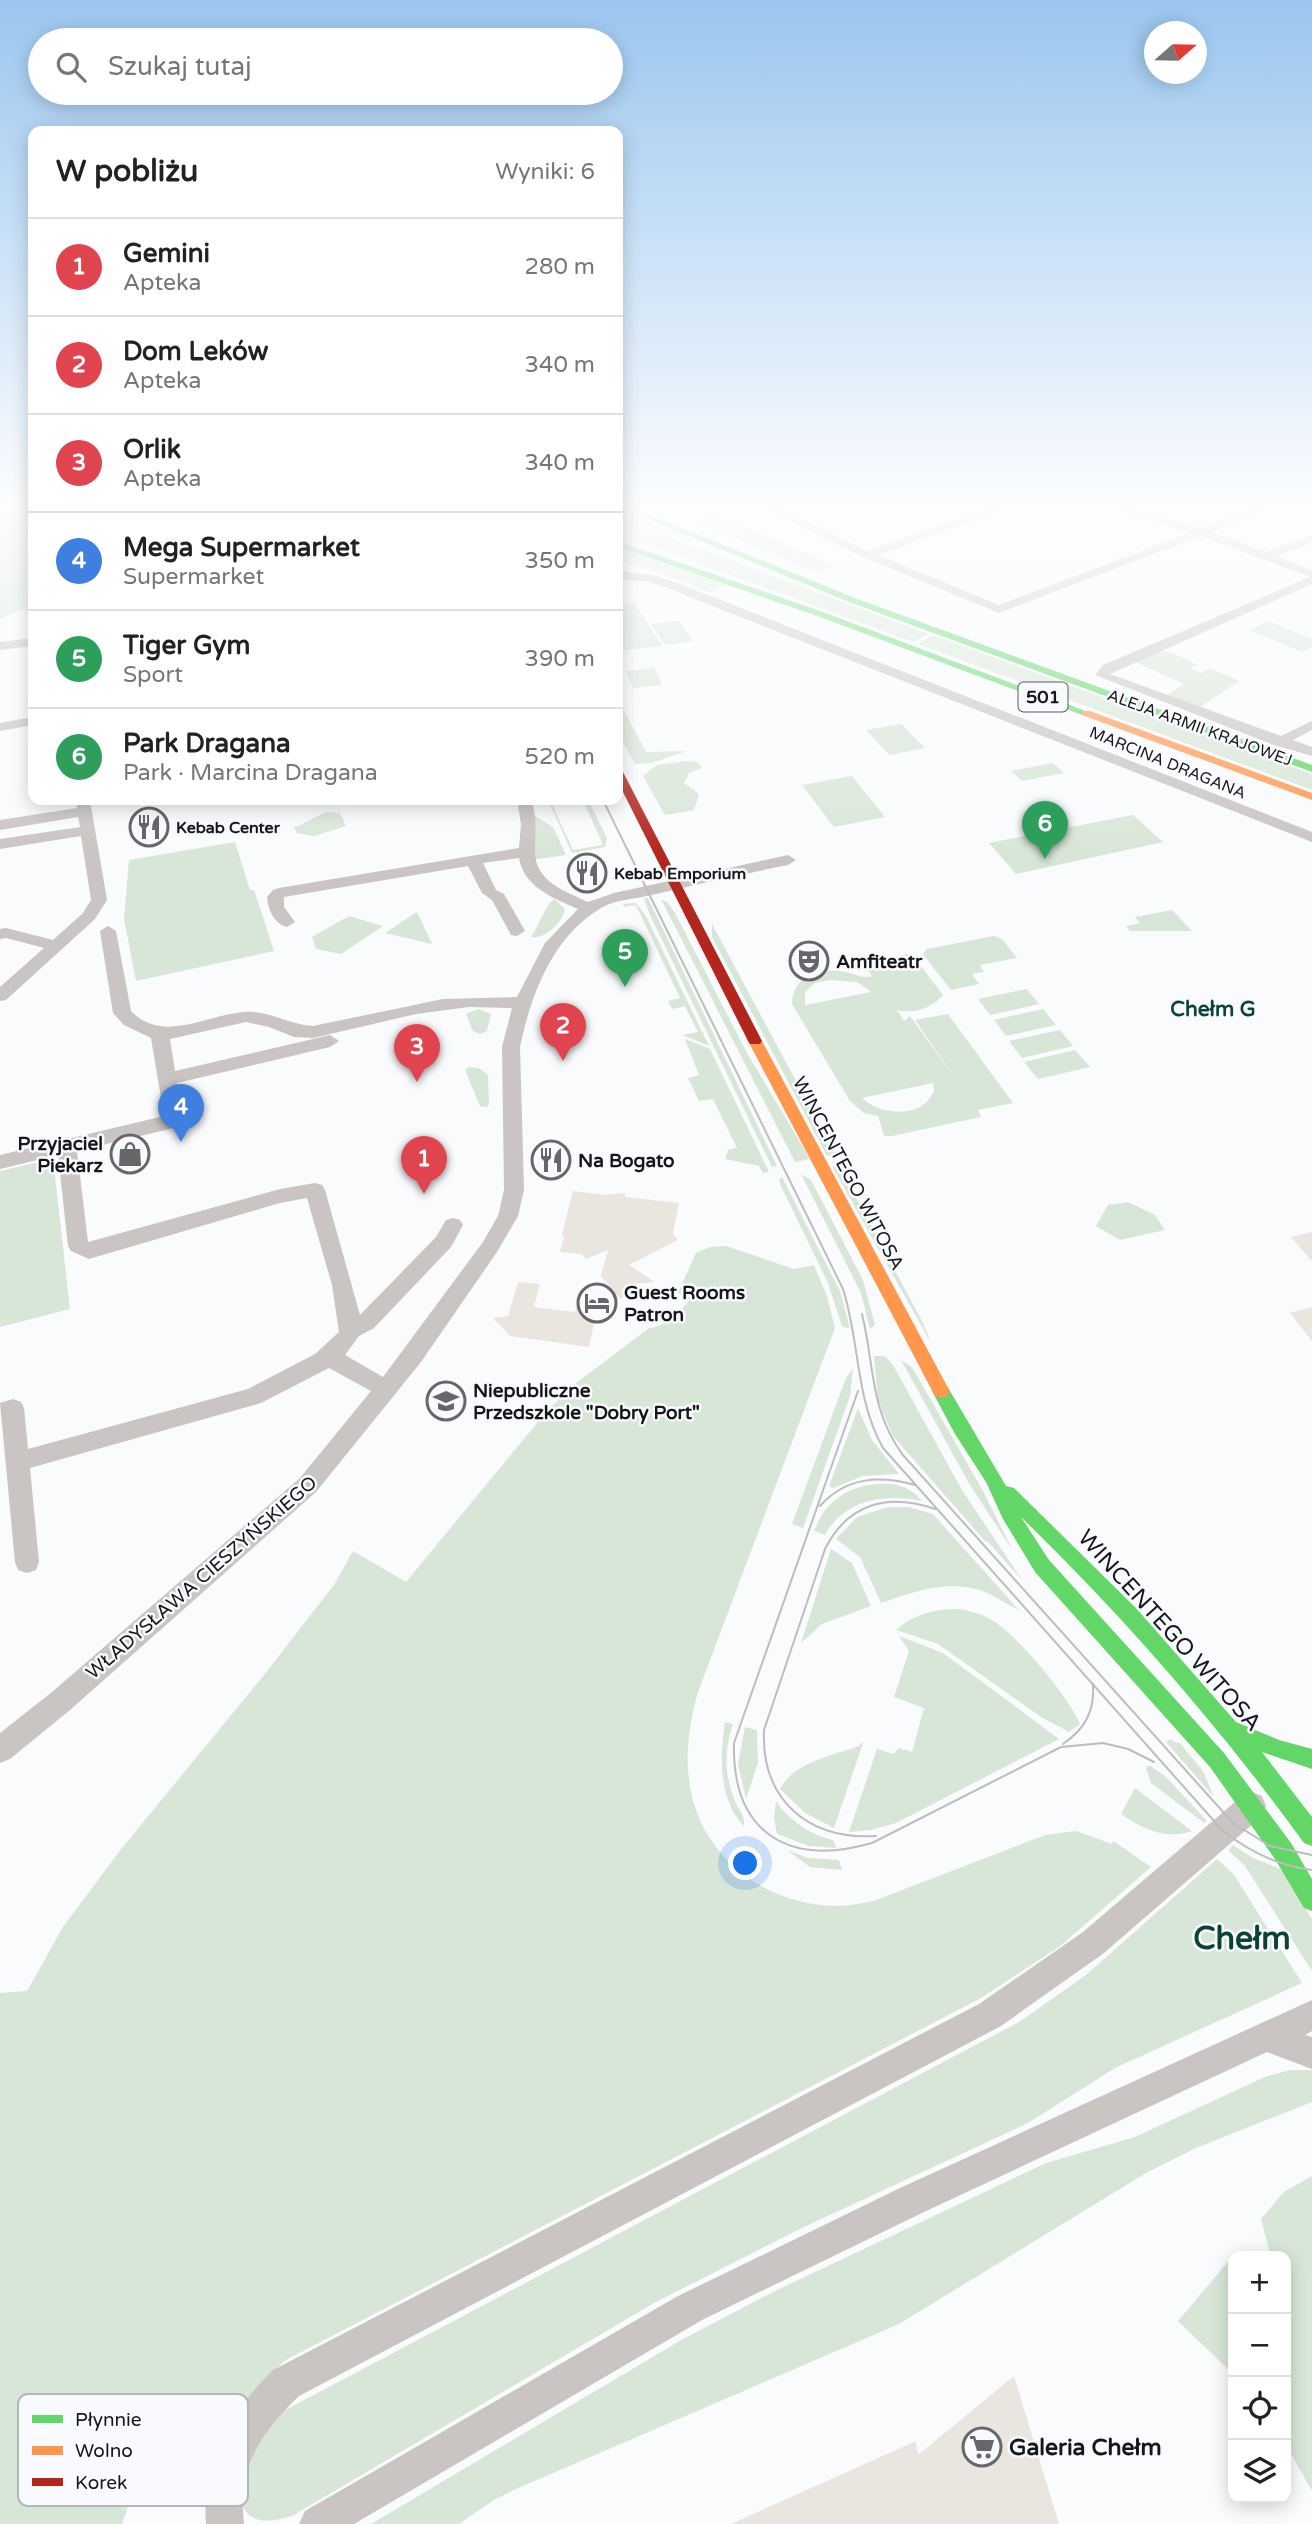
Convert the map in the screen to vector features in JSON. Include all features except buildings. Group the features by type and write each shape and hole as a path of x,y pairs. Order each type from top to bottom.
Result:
{"main road":[{"name":"ALEJA ARMII KRAJOWEJ","path":"836,620 1312,797"},
{"name":"ALEJA ARMII KRAJOWEJ","path":"906,620 1312,769"},
{"name":"WINCENTEGO WITOSA","path":"623,782 673,884 961,1429 993,1478 1009,1514 1042,1566 1193,1732 1252,1806 1312,1900"},
{"name":"WINCENTEGO WITOSA","path":"993,1478 1044,1526 1233,1730 1295,1777 1312,1835"},
{"path":"1233,1730 1278,1749 1312,1759"},
{"path":"1252,1806 1295,1777"}],"street":[{"name":"MARCINA DRAGANA","path":"759,620 1312,837"},
{"path":"1220,620 1108,668 1102,675 1312,752"},
{"path":"0,646 28,643"},
{"path":"0,727 28,722"},
{"path":"1279,741 1312,725"},
{"path":"0,825 83,805 99,900 89,916 0,996"},
{"path":"525,805 528,826 526,852 530,869 543,885 589,908"},
{"path":"0,844 88,830"},
{"path":"286,922 276,908 275,897 279,893 526,852"},
{"path":"473,860 490,893 498,897 517,931"},
{"path":"673,884 788,860"},
{"name":"WŁADYSŁAWA CIESZYŃSKIEGO","path":"0,1750 61,1701 308,1485 386,1390 491,1247 508,1216 514,1190 512,1047 522,1003 550,948 575,918 589,908 604,901 673,884"},
{"path":"108,931 122,1013 130,1021 160,1035 246,1017 274,1022 294,1031 313,1032 433,1004 487,1000 522,1003"},
{"path":"0,934 6,933 54,946"},
{"path":"167,1079 438,1016 458,1003"},
{"path":"0,1162 167,1123 174,1118 160,1035"},
{"path":"19,1461 253,1398 277,1387 343,1345 350,1331 348,1308 316,1190 280,1196 89,1251 78,1246 67,1147"},
{"path":"350,1331 366,1322 444,1242 453,1225"},
{"path":"327,1356 386,1390"},
{"path":"0,1412 13,1408 27,1562"},
{"path":"248,2426 260,2407 286,2383 990,2015 1044,1981 1093,1943 1252,1806"},
{"path":"318,2524 690,2308 912,2200 1312,2015"},
{"path":"1269,2037 1312,2053"},
{"path":"224,2506 225,2524"}],"green space":[{"path":"623,620 645,620 662,646 623,650"},
{"path":"853,620 891,620 929,634 913,642"},
{"path":"679,621 693,641 665,645 651,624"},
{"path":"1269,621 1312,639 1312,647 1302,652 1249,630"},
{"path":"933,635 1312,774 1312,790 918,644"},
{"path":"1161,651 1188,660 1196,665 1190,668 1201,673 1210,668 1239,681 1197,709 1164,697 1184,684 1135,662"},
{"path":"654,668 662,685 633,688 626,671"},
{"path":"623,708 646,752 687,751 651,763 635,764 623,742"},
{"path":"901,724 925,748 889,755 866,730"},
{"path":"697,762 702,768 689,773 684,783 699,794 694,810 665,815 643,776 657,765"},
{"path":"1053,763 1064,773 1022,781 1011,771"},
{"path":"852,776 885,817 834,827 802,785"},
{"path":"550,805 573,850 603,845 585,805 590,805 607,838 605,847 572,853"},
{"path":"326,812 340,813 346,826 314,836 297,833 294,828"},
{"path":"1133,815 1163,842 1016,874 989,843"},
{"path":"535,816 553,827 566,855 532,860"},
{"path":"235,842 274,951 136,981 124,919 129,860"},
{"path":"644,898 648,898 777,1166 772,1167"},
{"path":"554,899 565,909 561,920 548,933 531,937 547,907"},
{"path":"661,899 668,903 675,913 747,1053 810,1159 795,1162"},
{"path":"636,903 647,918 709,1046 683,1035 698,1032 685,1006 672,1009 668,1001 680,998 636,905 624,907 623,904"},
{"path":"1172,910 1192,931 1130,931 1126,926 1140,923 1135,917"},
{"path":"417,912 432,944 385,933"},
{"path":"349,916 383,926 341,954 316,949 312,937"},
{"path":"712,924 835,1154 827,1156 712,937"},
{"path":"994,936 1002,939 1017,958 980,965 984,972 972,974 979,984 951,990 923,954 927,949"},
{"path":"908,954 914,957 943,995 923,1009 897,1010 904,1021 910,1016 957,1081 915,1020 948,1014 1013,1103 978,1110 981,1117 884,1136 878,1116 864,1113 850,1101 792,1004 797,986 810,975 837,971 862,977 872,976 863,963","holes":["830,980 857,982 871,992 805,1005 805,992 815,983","933,1083 934,1091 928,1101 909,1111 883,1110 862,1098"]},
{"path":"1027,989 1039,1004 990,1015 978,999"},
{"path":"478,1009 491,1014 487,1031 480,1034 473,1031 466,1014"},
{"path":"1043,1009 1056,1025 1006,1036 994,1020"},
{"path":"1060,1030 1073,1046 1022,1058 1009,1041"},
{"path":"685,1039 710,1049 769,1172 763,1173 759,1166 725,1159 728,1150 737,1148 713,1099 699,1101 688,1078 699,1075"},
{"path":"1075,1050 1090,1067 1038,1079 1024,1062"},
{"path":"468,1067 479,1068 488,1075 487,1107 480,1106 465,1070"},
{"path":"53,1159 70,1309 0,1327 0,1171"},
{"path":"832,1166 841,1169 931,1343"},
{"path":"801,1174 811,1180 863,1280 875,1325 870,1329 861,1293"},
{"path":"782,1177 840,1291 850,1329 842,1326 828,1283 780,1184"},
{"path":"1128,1202 1155,1215 1165,1230 1120,1240 1096,1226 1108,1205"},
{"path":"726,1246 794,1269 814,1265 827,1296 835,1328 695,1704 688,1741 689,1779 701,1821 716,1847 736,1869 761,1886 788,1898 817,1904 846,1905 876,1900 1045,1835 1076,1831 1112,1844 1113,1841 1151,1867 1059,1947 981,1998 286,2360 248,2399 248,2394 18,2394 18,2506 130,2506 122,2524 0,2524 0,1993 27,1991 63,1927 122,1848 334,1585 353,1551 406,1582 547,1411 575,1384 649,1328 672,1318 690,1300 678,1293 696,1253 710,1247"},
{"path":"874,1356 885,1356 893,1365 962,1490 1022,1580 893,1436 878,1401"},
{"path":"901,1360 912,1367 983,1491 1013,1551 970,1485"},
{"path":"853,1369 850,1396 803,1528 792,1524 846,1378"},
{"path":"858,1408 872,1440 899,1474 863,1476 833,1488 829,1486"},
{"path":"876,1484 902,1486 922,1501 894,1498 867,1502 843,1513 825,1535 814,1531 824,1512 838,1498 855,1489"},
{"path":"888,1507 909,1507 933,1514 1019,1610 985,1592 958,1587 933,1588 881,1603 860,1557 836,1539 857,1517"},
{"path":"831,1549 852,1563 871,1606 822,1624 801,1643"},
{"path":"958,1609 991,1619 1017,1641 1055,1684 1080,1724 1069,1732 1041,1717 938,1644 896,1630 909,1620 925,1614"},
{"path":"899,1636 943,1653 1059,1739 896,1823 871,1830 849,1832 877,1749 893,1754 899,1748 912,1752 924,1708 894,1697 909,1651"},
{"path":"725,1722 733,1724 728,1743 727,1772 731,1791 744,1819 744,1826 729,1803 725,1790 722,1749"},
{"path":"745,1727 757,1730 758,1763 746,1799 738,1764"},
{"path":"1170,1739 1179,1742 1203,1771 1214,1797 1166,1742"},
{"path":"861,1743 834,1828 805,1813 780,1789 794,1772 804,1766"},
{"path":"1149,1765 1165,1776 1207,1821 1204,1823 1151,1783 1146,1768"},
{"path":"1135,1788 1192,1831 1172,1835 1154,1832 1121,1814"},
{"path":"776,1801 801,1826 833,1840 836,1848 809,1846 777,1834 774,1818"},
{"path":"1233,1845 1253,1858 1283,1870 1312,1919 1312,1971 1245,1866 1228,1850"},
{"path":"787,1850 808,1858 839,1860 842,1870 810,1867"},
{"path":"1217,1859 1234,1875 1302,1983 1115,2068 1028,2123 804,2227 654,2303 292,2516 265,2521 246,2512 243,2506 248,2506 248,2457 274,2416 1019,2022 1086,1975"},
{"path":"1290,2070 1312,2070 1312,2102 1196,2148 1146,2173 899,2324 516,2489 494,2500 459,2524 371,2524 683,2339 777,2290 1046,2163 1135,2137 1265,2077"},
{"path":"1312,2176 1312,2491 1291,2454 1291,2251 1268,2251 1261,2219 1284,2192"},
{"path":"1228,2262 1228,2369 1178,2321"}],"tram line":[{"path":"605,805 843,1289 867,1410 883,1448 1093,1685"},
{"path":"862,1314 878,1403 891,1437 902,1454 1233,1823 1270,1846 1312,1855"},
{"path":"858,1391 734,1743 736,1774 743,1800 755,1821 771,1836 791,1846 815,1850 842,1849 872,1843 1061,1747 1103,1743 1128,1749 1154,1762"},
{"path":"820,1506 841,1489 864,1481 889,1480 915,1485"},
{"path":"876,1836 829,1831 810,1823 793,1811 780,1795 771,1777 765,1755 764,1730 825,1549 834,1533 858,1512 886,1502 918,1504 935,1509"},
{"path":"1063,1744 1083,1726 1092,1703 1093,1685"},
{"path":"1093,1685 1223,1831 1265,1857 1312,1870"}],"traffic: fast":[{"path":"836,620 1086,713"},
{"path":"906,620 1312,769"},
{"path":"941,1391 961,1429 993,1478 1009,1514 1042,1566 1217,1760 1283,1851 1312,1900"},
{"path":"1008,1493 1089,1573 1168,1657 1242,1744 1312,1835"},
{"path":"1237,1731 1277,1749 1312,1759"}],"traffic: slow":[{"path":"1086,713 1312,797"},
{"path":"755,1041 941,1391"}],"traffic: jam":[{"path":"623,782 755,1041"}],"place":[{"name":"Kebab Center","path":"149,827"},
{"name":"Park Dragana","path":"1045,859"},
{"name":"Kebab Emporium","path":"587,873"},
{"name":"Amfiteatr","path":"809,961"},
{"name":"Tiger Gym","path":"625,987"},
{"name":"Dom Leków","path":"563,1061"},
{"name":"Orlik","path":"417,1082"},
{"name":"Mega Supermarket","path":"181,1142"},
{"name":"Przyjaciel Piekarz","path":"130,1154"},
{"name":"Na Bogato","path":"551,1160"},
{"name":"Gemini","path":"424,1194"},
{"name":"Guest Rooms Patron","path":"597,1303"},
{"name":"Niepubliczne Przedszkole \"Dobry Port\"","path":"446,1401"},
{"name":"Galeria Chełm","path":"982,2447"}],"district":[{"name":"Chełm G","path":"1213,1009"},
{"name":"Chełm","path":"1242,1938"}]}
